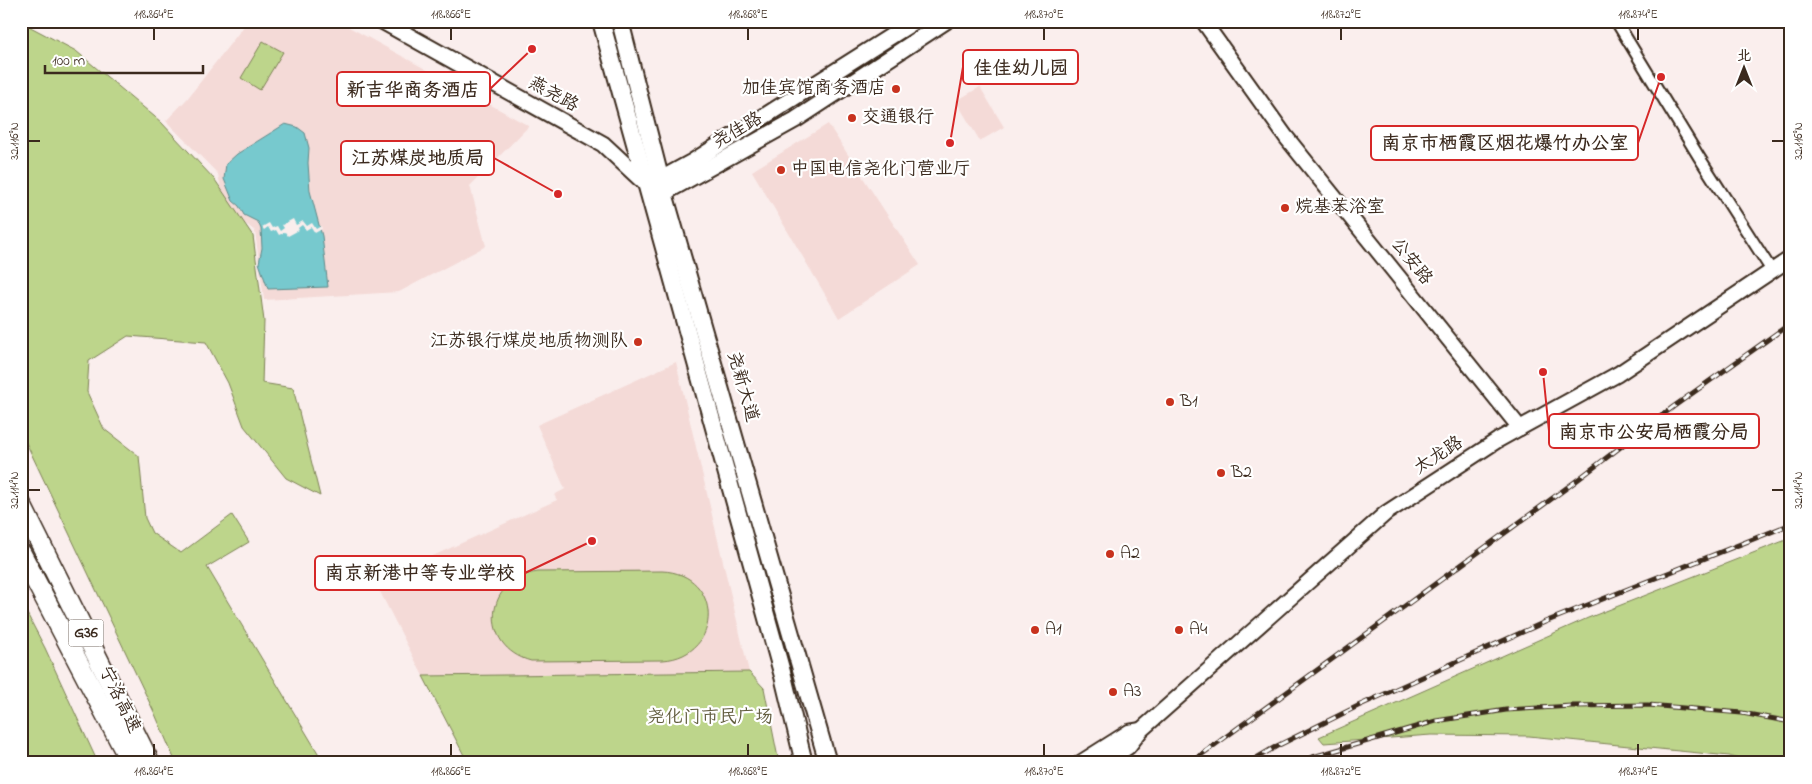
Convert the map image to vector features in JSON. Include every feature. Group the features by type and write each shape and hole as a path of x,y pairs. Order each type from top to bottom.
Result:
{"highway":[{"name":"宁洛高速","path":"21,504 150,763"},
{"name":"宁洛高速","path":"21,552 131,763"}],"main road":[{"name":"燕尧路","path":"382,21 603,144 655,185"},
{"name":"尧新大道","path":"602,21 655,185 828,763"},
{"name":"尧新大道","path":"620,21 655,185 804,763"},
{"name":"尧佳路","path":"655,185 915,21"},
{"name":"尧佳路","path":"655,185 795,120 946,21"}],"street":[{"name":"公安路","path":"1203,21 1286,137 1520,428"},
{"path":"1616,21 1699,157 1772,271"},
{"name":"太龙路","path":"1104,763 1128,747 1141,730 1386,514 1498,440 1618,374 1791,258"},
{"name":"太龙路","path":"1080,763 1129,732 1141,730"}],"shaded area":[{"path":"248,21 338,21 529,126 470,186 486,246 399,292 264,300 255,231 238,218 222,194 218,174 166,121 187,99"},
{"path":"980,87 1004,127 980,141 956,101"},
{"path":"828,124 920,265 839,318 752,171"},
{"path":"676,362 749,672 423,676 375,582 557,500 554,495 565,489 537,425"},
{"path":"1654,759 1703,763 1543,763"}],"green space":[{"path":"21,22 76,51 161,122 215,180 253,236 264,321 262,383 293,388 320,496 286,478 244,426 228,383 206,342 128,336 89,361 87,392 104,429 139,456 145,518 152,533 181,553 232,515 249,542 207,567 324,763 176,763 155,714 21,432"},
{"path":"263,41 283,52 260,90 241,78"},
{"path":"1791,538 1791,763 1755,763 1729,756 1529,736 1431,735 1324,743 1319,737 1588,618"},
{"path":"662,571 682,575 696,585 705,599 708,615 706,631 697,645 683,655 663,660 531,661 514,653 502,642 496,628 494,614 498,599 507,586 520,577 538,572"},
{"path":"21,602 45,648 98,763 21,763"},
{"name":"尧化门市民广场","path":"749,672 764,688 779,763 468,763 423,676"}],"water":[{"path":"285,124 297,127 305,133 309,148 310,191 322,236 328,287 268,289 259,263 262,248 261,229 258,222 244,215 239,206 233,201 224,179 226,164 237,154"}],"pier":[{"path":"293,219 296,225 303,221 307,226 312,223 316,229 321,226 322,229 315,233 311,227 306,230 302,225 298,228 299,230 288,236 285,232 279,235 276,230 271,232 268,227 264,230 262,227 269,223 272,228 277,226 280,231 284,228 282,225"}],"railway":[{"path":"1190,763 1576,481 1673,407 1791,323"},
{"path":"1248,763 1277,746 1358,706 1545,622 1791,524"},
{"path":"1299,763 1313,757 1436,721 1506,710 1572,706 1648,705 1742,713 1791,722"}],"place":[{"name":"新吉华商务酒店","path":"532,49"},
{"name":"南京市栖霞区烟花爆竹办公室","path":"1661,77"},
{"name":"加佳宾馆商务酒店","path":"896,89"},
{"name":"交通银行","path":"852,118"},
{"name":"佳佳幼儿园","path":"950,143"},
{"name":"中国电信尧化门营业厅","path":"781,170"},
{"name":"江苏煤炭地质局","path":"558,194"},
{"name":"烷基苯浴室","path":"1285,208"},
{"name":"江苏银行煤炭地质物测队","path":"638,342"},
{"name":"南京市公安局栖霞分局","path":"1543,372"},
{"name":"B1","path":"1170,402"},
{"name":"B2","path":"1221,473"},
{"name":"南京新港中等专业学校","path":"592,541"},
{"name":"A2","path":"1110,554"},
{"name":"A1","path":"1035,630"},
{"name":"A4","path":"1179,630"},
{"name":"A3","path":"1113,692"}]}
